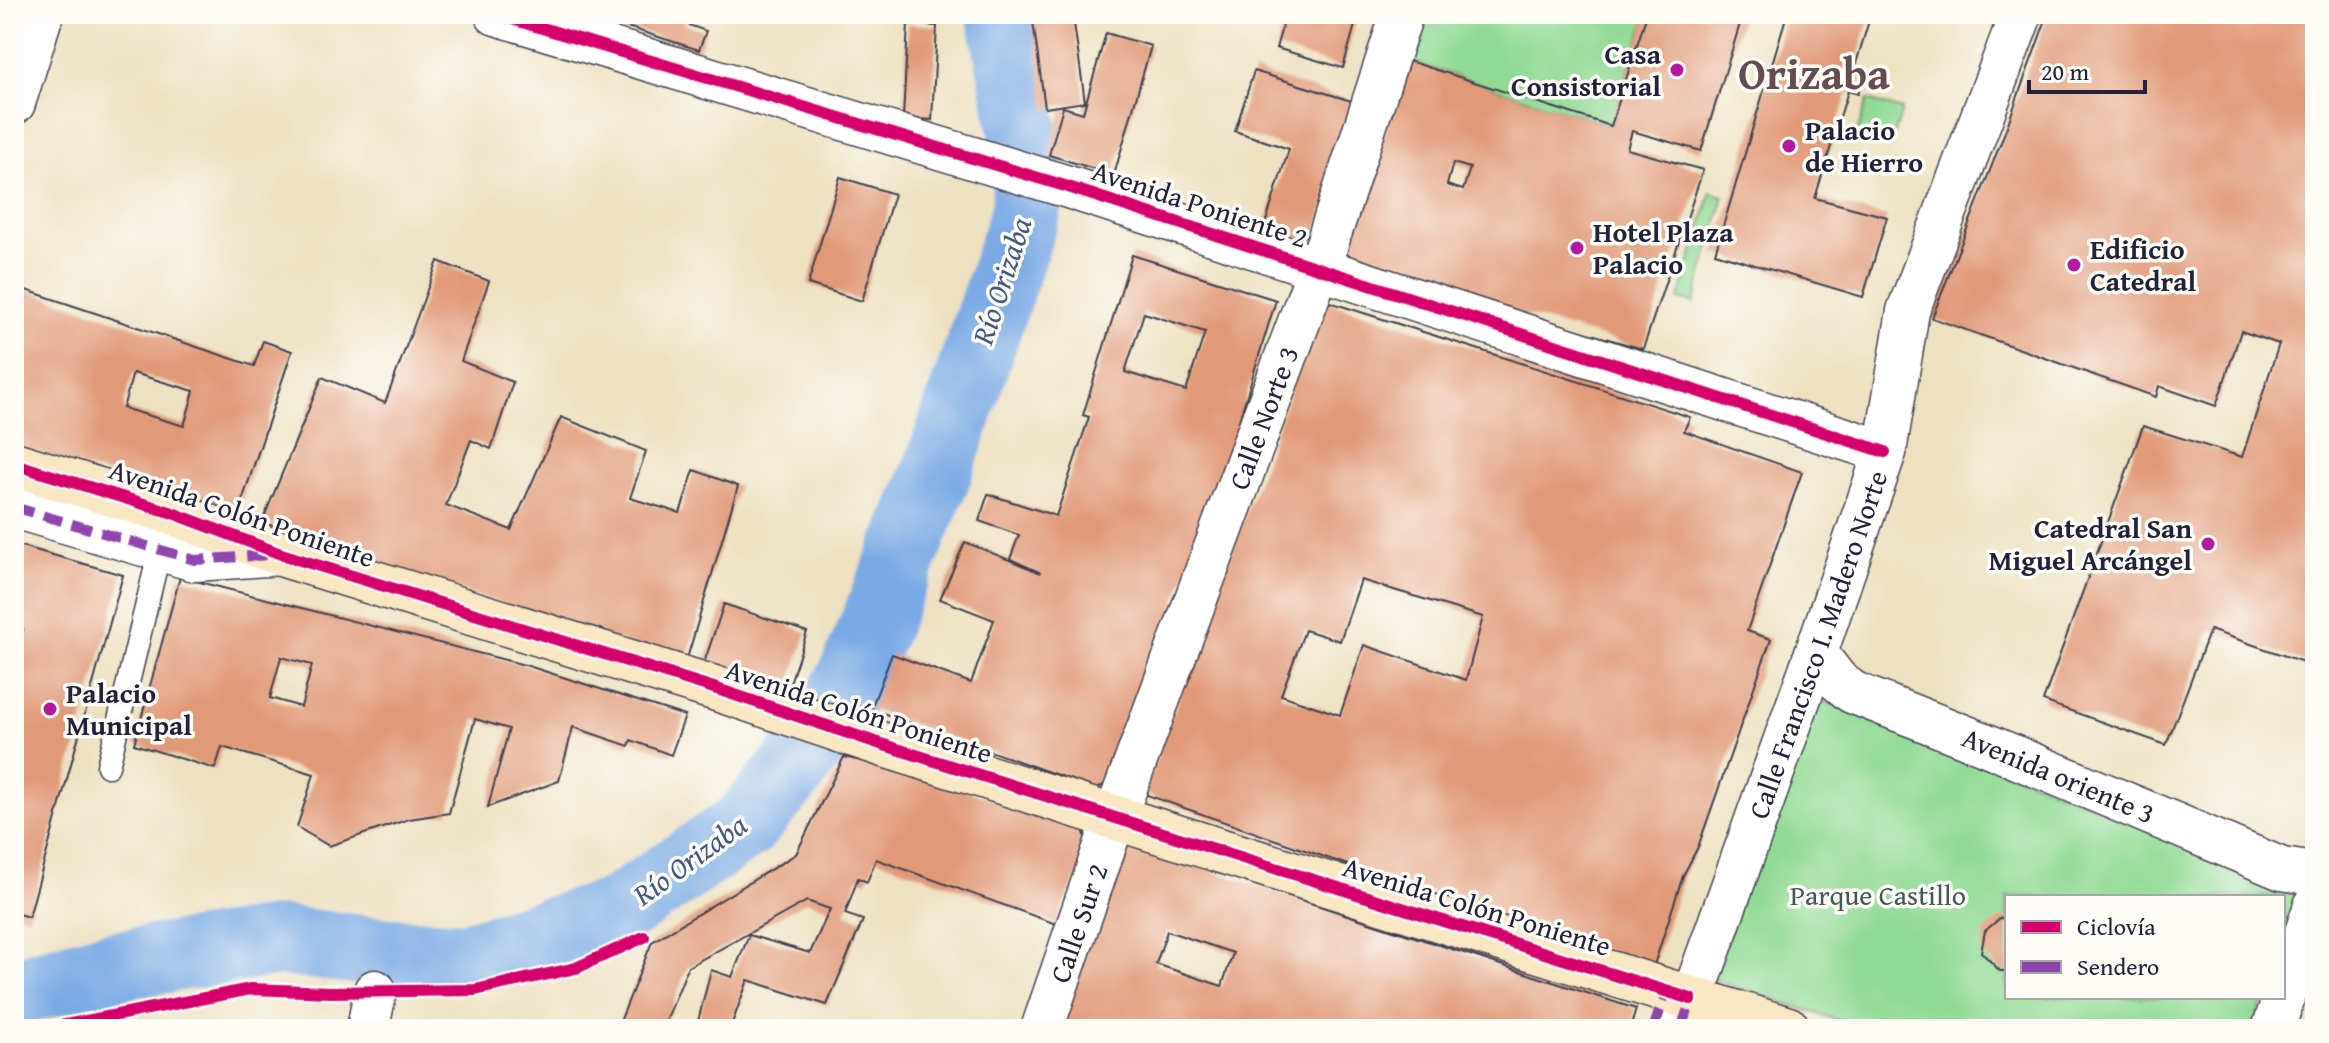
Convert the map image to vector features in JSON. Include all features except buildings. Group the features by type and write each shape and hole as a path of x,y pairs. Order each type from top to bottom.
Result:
{"street":[{"path":"14,103 42,14"},
{"name":"Avenida Poniente 2","path":"496,14 1065,186 1885,452"},
{"name":"Calle Norte 3","path":"1115,817 1319,268 1402,14"},
{"name":"Calle Francisco I. Madero Norte","path":"1673,1012 1816,653 1885,452 1908,311 2021,14"},
{"name":"Avenida Colón Poniente","path":"14,464 164,532 281,554 714,688 1115,817 1673,1012 1729,1008 1788,1029"},
{"path":"14,507 164,532"},
{"name":"Avenida oriente 3","path":"1816,653 1836,679 1852,692 2282,869 2315,874"},
{"name":"Calle Sur 2","path":"1042,1029 1115,817"},
{"path":"2285,994 2315,906"},
{"path":"2273,1029 2283,999"}],"lane":[{"path":"108,766 164,532"}],"green space":[{"path":"1424,14 1647,14 1611,126 1409,61"},
{"path":"1868,100 1902,110 1894,135 1879,142 1856,135"},
{"path":"1711,192 1724,196 1694,303 1679,299"},
{"name":"Parque Castillo","path":"1807,695 2300,884 2285,931 2285,895 2005,895 2005,999 2263,999 2253,1029 1865,1029 1714,980"}],"waterway":[{"name":"Río Orizaba","path":"14,992 105,967 281,941 391,953 466,957 617,912 744,826 793,770 829,719 854,674 937,473 1027,208 1026,142 1002,14"}],"marked path":[{"path":"14,507 195,560 270,555"},
{"path":"1653,1029 1666,991"},
{"path":"1681,1029 1691,999"}],"cycle path":[{"path":"496,14 1065,186 1885,452"},
{"path":"14,464 170,512 281,554 714,688 881,744 1691,999"},
{"path":"45,1029 251,989 330,992 475,990 576,968 644,937"}],"place":[{"name":"Casa Consistorial","path":"1677,70"},
{"name":"Palacio de Hierro","path":"1789,146"},
{"name":"Hotel Plaza Palacio","path":"1577,248"},
{"name":"Edificio Catedral","path":"2074,265"},
{"name":"Catedral San Miguel Arcángel","path":"2208,544"},
{"name":"Palacio Municipal","path":"50,709"}],"district":[{"name":"Orizaba","path":"1814,74"}]}
